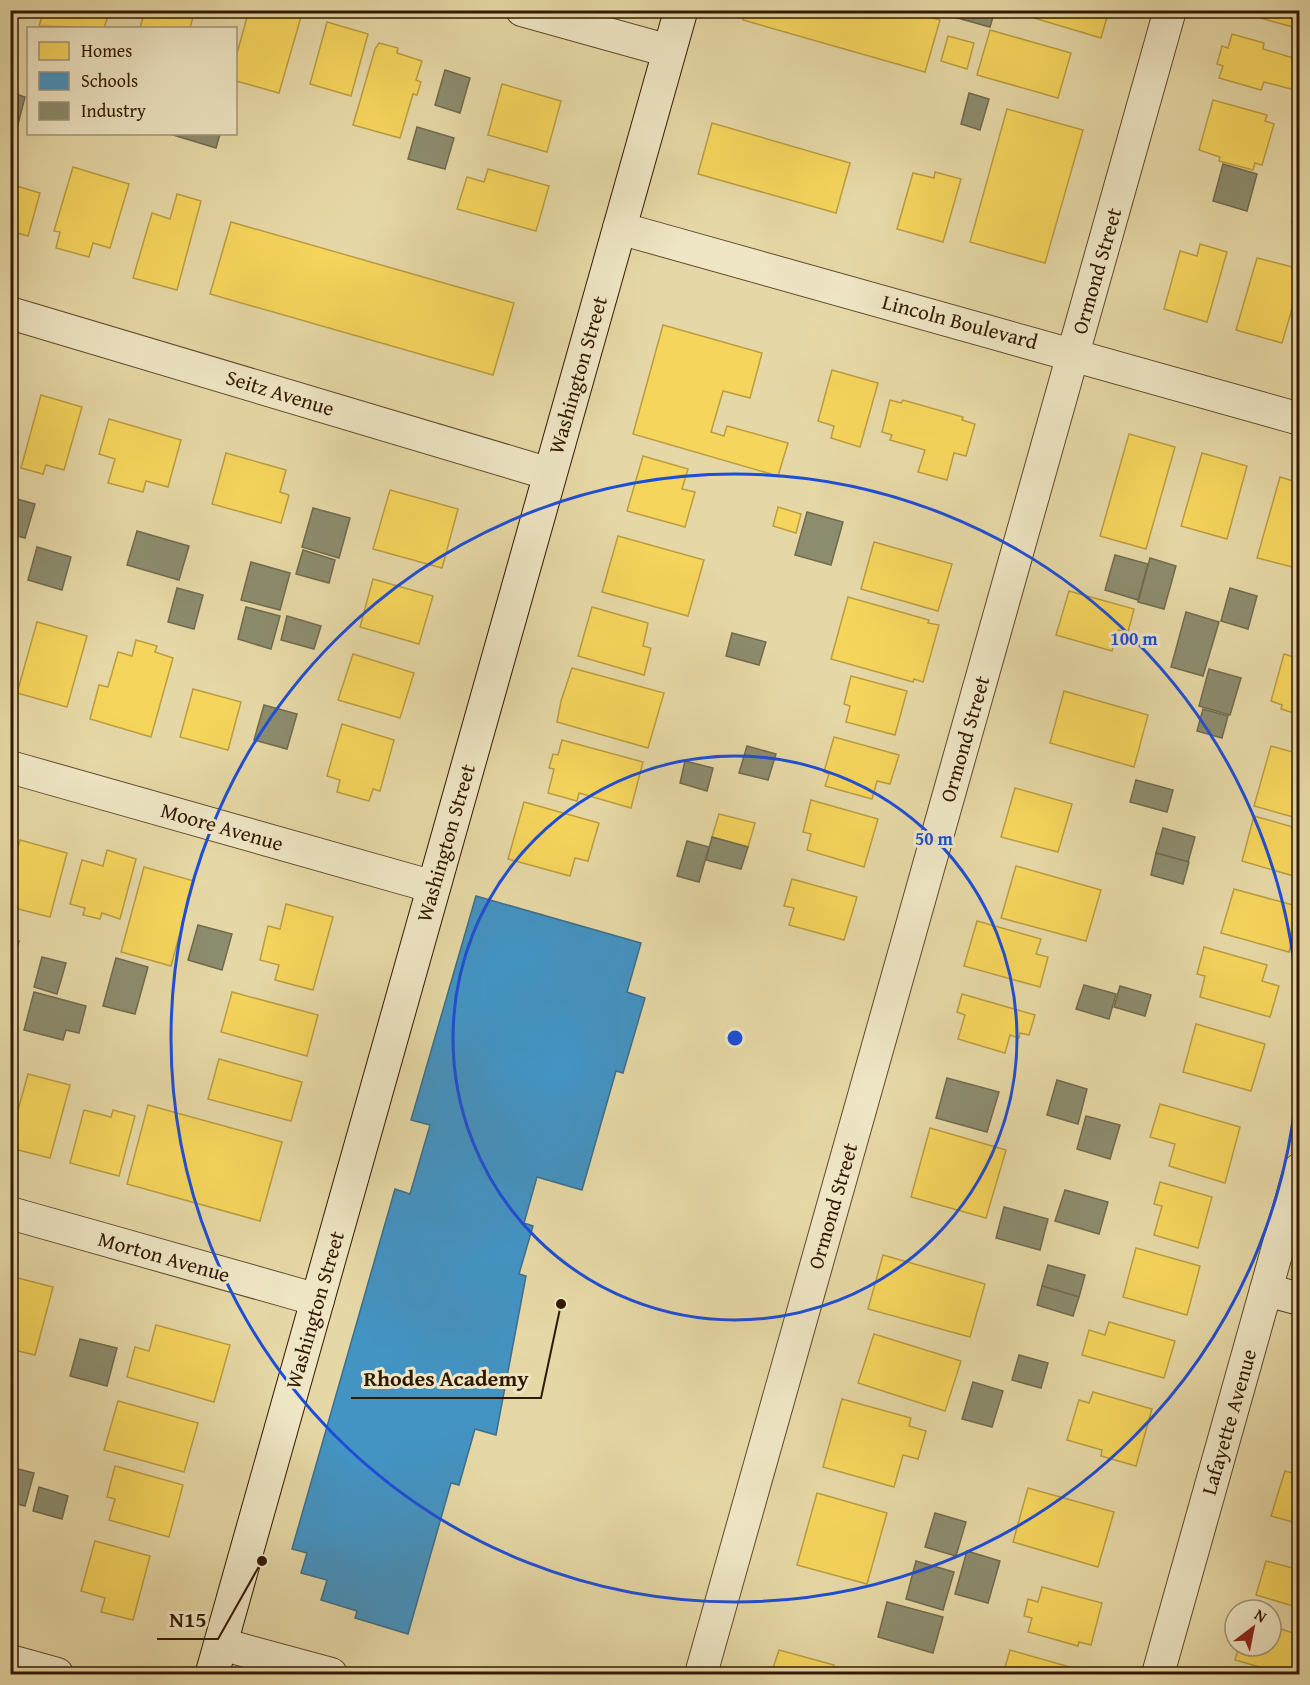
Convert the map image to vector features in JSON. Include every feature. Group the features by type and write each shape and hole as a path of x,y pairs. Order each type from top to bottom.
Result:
{"main road":[{"name":"Washington Street","path":"212,1674 681,10"}],"street":[{"path":"522,10 669,51"},
{"name":"Ormond Street","path":"701,1674 1170,10"},
{"name":"Lincoln Boulevard","path":"619,228 1299,419"},
{"name":"Seitz Avenue","path":"10,313 550,474"},
{"name":"Moore Avenue","path":"10,767 434,887"},
{"name":"Lafayette Avenue","path":"1158,1674 1299,1169"},
{"name":"Morton Avenue","path":"10,1213 318,1300"},
{"path":"1266,1290 1299,1299"},
{"path":"221,1644 331,1674"},
{"path":"10,1661 57,1674"}],"building: Homes":[{"path":"44,10 110,10 104,27 39,26"},
{"path":"145,10 195,10 190,27 140,27"},
{"path":"249,10 303,10 279,93 237,81 237,53"},
{"path":"746,10 905,10 940,20 925,72 743,20"},
{"path":"1036,10 1109,10 1101,38 1034,18"},
{"path":"1254,10 1300,10 1300,29 1253,16"},
{"path":"327,22 368,34 351,96 310,84"},
{"path":"990,30 1071,53 1058,98 977,75"},
{"path":"1232,34 1264,43 1263,49 1300,60 1300,74 1295,90 1264,82 1261,90 1219,78 1223,66 1217,64 1222,46 1228,48"},
{"path":"948,36 974,43 967,69 941,61"},
{"path":"379,43 398,48 397,53 422,61 416,80 421,82 417,95 413,94 400,138 353,125 375,49"},
{"path":"502,84 561,101 547,152 488,135"},
{"path":"1213,100 1267,115 1265,121 1274,124 1262,165 1255,163 1253,170 1219,161 1220,157 1199,150"},
{"path":"1007,109 1083,130 1045,263 970,242"},
{"path":"712,123 850,163 836,213 698,174"},
{"path":"73,167 129,184 110,248 93,243 89,257 56,248 60,232 54,231"},
{"path":"488,169 549,186 536,231 457,209 467,177 484,182"},
{"path":"935,172 961,179 943,242 897,229 913,173 934,178"},
{"path":"10,184 40,193 28,236 10,231"},
{"path":"177,194 201,201 177,290 133,278 152,213 170,219"},
{"path":"231,222 514,303 493,375 210,294"},
{"path":"1200,244 1227,252 1207,322 1164,309 1180,251 1197,256"},
{"path":"1257,258 1300,269 1300,282 1282,343 1236,330"},
{"path":"663,325 762,353 750,398 723,391 711,432 724,436 727,426 788,443 778,476 633,434"},
{"path":"832,370 878,383 860,447 831,438 834,426 818,421"},
{"path":"41,395 82,407 64,470 46,465 43,474 21,468"},
{"path":"890,400 901,403 903,400 963,417 962,420 975,424 966,456 954,453 947,480 918,472 925,450 890,440 892,435 882,432"},
{"path":"109,419 181,440 168,487 146,481 143,492 108,483 115,459 99,454"},
{"path":"1129,434 1175,447 1146,549 1100,536"},
{"path":"226,453 286,470 280,492 289,495 281,523 212,504"},
{"path":"1202,453 1247,466 1227,539 1181,526"},
{"path":"643,456 688,469 682,489 695,492 685,527 627,511"},
{"path":"1280,477 1300,483 1300,569 1257,558"},
{"path":"390,490 458,509 442,568 373,549"},
{"path":"778,507 801,514 796,533 773,526"},
{"path":"618,536 704,560 688,616 602,592"},
{"path":"874,542 952,564 938,611 861,589"},
{"path":"373,579 433,596 419,644 360,627"},
{"path":"1069,591 1134,609 1128,632 1118,630 1112,651 1056,635"},
{"path":"848,597 929,620 928,623 939,625 923,682 914,679 913,682 831,659"},
{"path":"592,607 648,623 643,646 651,648 644,675 578,656"},
{"path":"37,622 87,636 67,707 17,693"},
{"path":"136,640 157,646 155,652 173,658 151,737 90,719 99,685 108,687 118,652 132,656"},
{"path":"1295,652 1300,654 1300,715 1281,709 1282,705 1271,701 1284,654 1294,657"},
{"path":"353,654 414,673 400,718 338,700"},
{"path":"572,668 664,693 648,748 557,722"},
{"path":"851,676 907,691 895,735 846,722 850,706 844,704"},
{"path":"193,689 241,702 228,750 180,737"},
{"path":"1064,691 1148,715 1134,767 1050,743"},
{"path":"342,724 394,740 380,791 373,789 369,801 337,792 340,780 327,776"},
{"path":"834,737 899,755 890,784 877,781 872,799 825,786 829,774 824,772"},
{"path":"562,740 643,762 631,808 579,793 577,801 548,793 554,769 549,768 553,754 558,755"},
{"path":"1271,746 1300,754 1300,819 1254,806"},
{"path":"1015,788 1072,804 1058,852 1001,837"},
{"path":"811,800 878,819 864,867 807,850 811,834 803,832"},
{"path":"524,802 599,823 588,861 575,858 570,876 508,859"},
{"path":"719,814 755,823 748,847 712,837"},
{"path":"1254,816 1300,829 1297,852 1300,852 1300,867 1297,877 1242,861"},
{"path":"20,840 67,853 50,917 10,907 14,890 10,889 10,876"},
{"path":"107,850 136,859 120,919 102,913 100,919 83,915 85,908 70,904 82,860 103,866"},
{"path":"1016,866 1101,890 1086,941 1001,918"},
{"path":"144,867 194,881 171,966 121,952"},
{"path":"792,879 857,897 844,940 789,925 794,908 784,906"},
{"path":"1234,889 1300,907 1289,952 1221,933"},
{"path":"286,904 333,917 313,990 275,980 279,965 260,960 268,926 280,929"},
{"path":"977,921 1041,939 1036,954 1048,957 1040,987 964,966"},
{"path":"1204,947 1267,965 1262,981 1279,986 1270,1017 1200,997 1205,976 1197,974"},
{"path":"232,992 318,1015 307,1056 221,1032"},
{"path":"962,994 1035,1015 1029,1035 1020,1033 1019,1038 1010,1035 1005,1053 958,1039 965,1015 957,1012"},
{"path":"1196,1024 1265,1044 1251,1091 1183,1072"},
{"path":"219,1059 302,1082 291,1121 208,1099"},
{"path":"28,1074 70,1085 50,1158 10,1148 10,1139"},
{"path":"1160,1104 1240,1127 1225,1183 1169,1166 1175,1144 1150,1137"},
{"path":"148,1105 282,1142 260,1221 127,1184"},
{"path":"84,1110 111,1117 113,1110 135,1116 119,1176 70,1163"},
{"path":"930,1128 1006,1150 986,1218 911,1197"},
{"path":"1160,1182 1212,1197 1198,1248 1154,1235 1162,1206 1154,1204"},
{"path":"1136,1248 1200,1266 1187,1315 1123,1297"},
{"path":"883,1255 985,1284 970,1337 868,1309"},
{"path":"10,1276 53,1287 35,1355 10,1349"},
{"path":"1109,1322 1175,1341 1164,1378 1082,1355 1089,1330 1105,1335"},
{"path":"156,1325 230,1345 214,1402 127,1377 135,1347 149,1351"},
{"path":"874,1334 961,1361 945,1411 858,1383"},
{"path":"1093,1392 1152,1409 1136,1466 1101,1456 1102,1450 1067,1440 1079,1400 1089,1403"},
{"path":"842,1399 911,1418 909,1426 926,1431 918,1459 903,1455 894,1487 823,1467"},
{"path":"118,1401 198,1423 184,1472 104,1450"},
{"path":"115,1466 183,1485 169,1537 109,1520 115,1499 107,1497"},
{"path":"1285,1471 1300,1475 1300,1524 1271,1516"},
{"path":"1028,1488 1114,1512 1098,1567 1013,1542"},
{"path":"817,1493 887,1513 867,1584 797,1565"},
{"path":"95,1541 150,1556 133,1620 101,1612 105,1598 81,1591"},
{"path":"1266,1561 1300,1570 1300,1608 1283,1603 1283,1598 1266,1598 1256,1595"},
{"path":"1042,1587 1102,1603 1091,1645 1079,1642 1078,1646 1028,1632 1032,1618 1024,1616 1028,1599 1038,1602"},
{"path":"1283,1630 1300,1635 1300,1669 1296,1667 1294,1674 1285,1674 1235,1660 1236,1658 1283,1658"},
{"path":"779,1650 834,1665 831,1674 771,1674"},
{"path":"1010,1650 1084,1671 1083,1674 1003,1674"}],"building: Schools":[{"path":"476,896 641,943 627,992 645,998 623,1073 616,1071 582,1190 537,1177 524,1223 533,1226 519,1274 526,1276 496,1435 475,1429 459,1485 451,1483 408,1634 355,1618 357,1611 321,1600 327,1580 301,1573 307,1553 292,1549 395,1189 410,1194 430,1125 411,1120"}],"building: Industry":[{"path":"951,10 995,10 990,27 950,16"},
{"path":"445,70 470,78 460,113 435,105"},
{"path":"10,92 25,97 16,132 10,131"},
{"path":"969,93 989,99 980,130 961,124"},
{"path":"417,127 454,138 445,169 408,159"},
{"path":"173,135 220,135 216,148"},
{"path":"1223,164 1257,174 1247,211 1213,201"},
{"path":"1300,195 1300,224 1292,222"},
{"path":"10,497 35,504 25,538 10,534"},
{"path":"313,508 350,518 339,558 302,547"},
{"path":"807,512 843,522 831,565 795,555"},
{"path":"137,531 189,546 179,580 127,565"},
{"path":"37,547 71,557 62,590 28,580"},
{"path":"303,550 335,560 329,583 296,574"},
{"path":"1115,555 1148,564 1138,600 1105,590"},
{"path":"1150,558 1176,566 1164,609 1138,602"},
{"path":"251,562 290,573 280,610 241,600"},
{"path":"177,588 203,595 194,629 168,622"},
{"path":"1230,588 1257,596 1248,629 1221,621"},
{"path":"246,607 280,616 271,649 238,639"},
{"path":"1186,612 1219,622 1203,676 1171,667"},
{"path":"287,616 321,626 314,649 281,640"},
{"path":"732,633 766,642 759,665 726,656"},
{"path":"1209,669 1241,678 1230,715 1199,706"},
{"path":"264,705 297,714 287,749 254,740"},
{"path":"1203,709 1228,716 1222,738 1197,731"},
{"path":"747,746 776,754 768,780 739,773"},
{"path":"685,761 713,768 707,791 680,783"},
{"path":"1136,780 1173,790 1167,812 1130,802"},
{"path":"1163,828 1195,837 1188,862 1156,853"},
{"path":"712,837 748,847 741,869 706,860"},
{"path":"687,841 709,847 699,882 677,876"},
{"path":"1156,853 1189,862 1183,884 1151,875"},
{"path":"198,925 232,934 222,970 188,960"},
{"path":"10,939 19,941 10,972"},
{"path":"42,957 66,963 57,994 34,987"},
{"path":"116,958 148,967 135,1014 103,1006"},
{"path":"1084,985 1116,994 1109,1019 1076,1009"},
{"path":"1120,986 1151,995 1145,1016 1114,1007"},
{"path":"34,992 86,1006 79,1033 66,1030 63,1040 24,1030"},
{"path":"947,1078 999,1092 987,1132 936,1118"},
{"path":"1057,1080 1087,1089 1078,1124 1047,1115"},
{"path":"1086,1116 1120,1125 1110,1159 1077,1149"},
{"path":"1065,1190 1108,1202 1099,1234 1055,1221"},
{"path":"1004,1207 1048,1219 1040,1250 996,1238"},
{"path":"1048,1265 1085,1275 1079,1297 1042,1286"},
{"path":"1042,1286 1079,1297 1073,1316 1037,1305"},
{"path":"80,1339 117,1348 107,1386 70,1376"},
{"path":"1019,1355 1048,1363 1041,1388 1012,1380"},
{"path":"973,1382 1003,1391 992,1427 962,1419"},
{"path":"10,1467 34,1473 25,1506 10,1502"},
{"path":"39,1487 68,1496 62,1519 33,1511"},
{"path":"935,1513 966,1522 956,1556 925,1547"},
{"path":"967,1551 1000,1561 988,1603 955,1594"},
{"path":"916,1561 954,1572 943,1610 906,1599"},
{"path":"887,1602 943,1617 933,1653 878,1637"}],"place":[{"name":"Rhodes Academy","path":"561,1304"},
{"name":"N15","path":"262,1561"}]}
